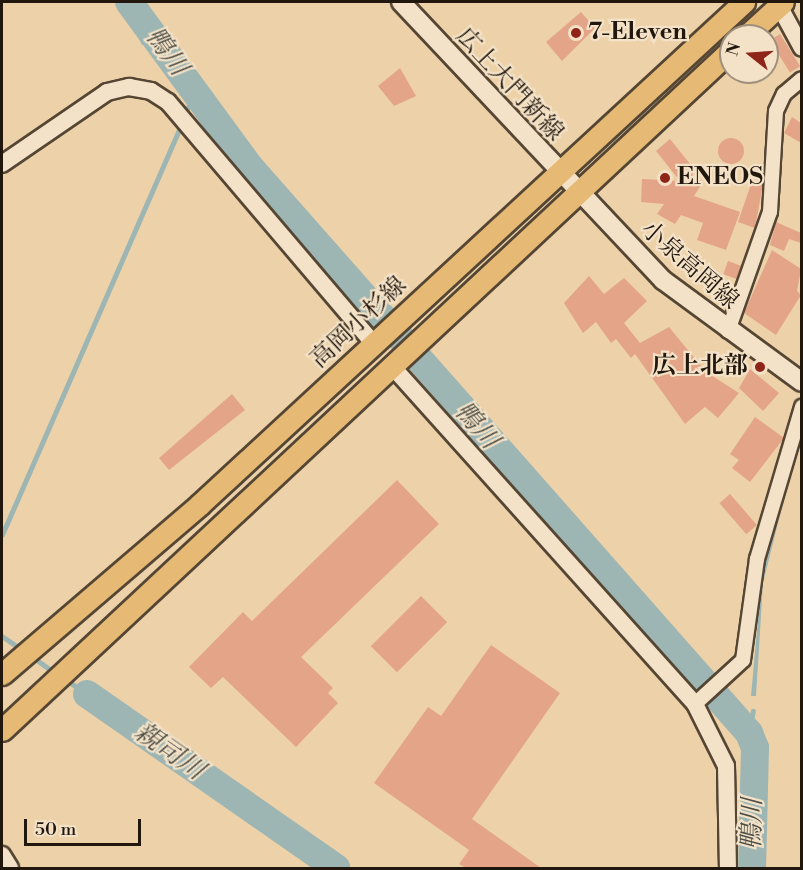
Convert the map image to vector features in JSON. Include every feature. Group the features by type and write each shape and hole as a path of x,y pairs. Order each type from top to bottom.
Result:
{"main road":[{"name":"広上大門新線","path":"401,2 558,173"},
{"name":"高岡小杉線","path":"2,674 378,341 744,2"},
{"path":"758,24 780,3"},
{"path":"2,730 719,61"},
{"name":"小泉高岡線","path":"558,173 663,280 728,331 801,382"}],"street":[{"path":"780,3 801,48"},
{"path":"728,331 771,212 776,111 784,94 801,80"},
{"path":"2,164 106,92 129,87 151,92 168,102 378,341"},
{"path":"395,361 698,701 726,766 728,868"},
{"path":"698,701 743,660 757,559 801,407"},
{"path":"2,855 10,868"}],"water":[{"path":"121,2 138,2 157,30 165,31 161,35 186,70 174,78 149,42 142,45"},
{"path":"801,431 763,583 756,696 751,696 763,565"}],"building":[{"path":"581,12 595,28 562,61 546,42"},
{"path":"780,34 800,66 790,73 779,55"},
{"path":"400,68 416,96 394,106 378,86"},
{"path":"792,117 801,123 801,143 784,133"},
{"path":"731,138 740,142 744,151 740,160 731,164 722,160 718,151 722,142"},
{"path":"670,139 695,170 692,176 703,182 694,196 740,212 726,250 697,240 703,223 681,215 675,224 657,214 664,204 641,202 642,179 680,181 656,151"},
{"path":"752,181 763,184 755,228 738,222"},
{"path":"776,222 801,233 801,243 789,239 784,251 770,245"},
{"path":"772,250 801,269 797,291 801,295 776,335 744,313"},
{"path":"728,261 742,266 737,279 723,274"},
{"path":"589,276 604,294 624,278 647,301 624,323 640,343 669,327 706,372 739,393 718,418 705,407 685,424 635,354 631,358 616,339 611,343 596,322 583,333 564,303"},
{"path":"750,369 779,393 763,411 739,388"},
{"path":"232,394 245,410 169,470 159,458"},
{"path":"755,417 784,438 750,482 732,468 739,460 730,454"},
{"path":"397,480 439,524 301,657 333,688 328,693 338,703 296,747 223,677 211,688 189,667 243,612 252,621"},
{"path":"730,494 757,525 746,534 719,503"},
{"path":"421,596 447,622 397,672 371,646"},
{"path":"491,645 560,693 472,819 541,868 466,868 459,864 469,850 374,783 428,707 441,716"}],"waterway":[{"name":"鴨川","path":"129,2 249,166 749,733 755,748 752,868"},
{"path":"185,114 194,94"},
{"path":"2,535 181,125"},
{"name":"親司川","path":"2,636 21,649"},
{"name":"親司川","path":"33,657 55,673"},
{"name":"親司川","path":"65,679 87,694"},
{"name":"親司川","path":"87,694 336,868"},
{"path":"749,733 753,711"}],"place":[{"name":"7-Eleven","path":"576,33"},
{"name":"ENEOS","path":"665,178"},
{"name":"広上北部","path":"760,367"}]}
